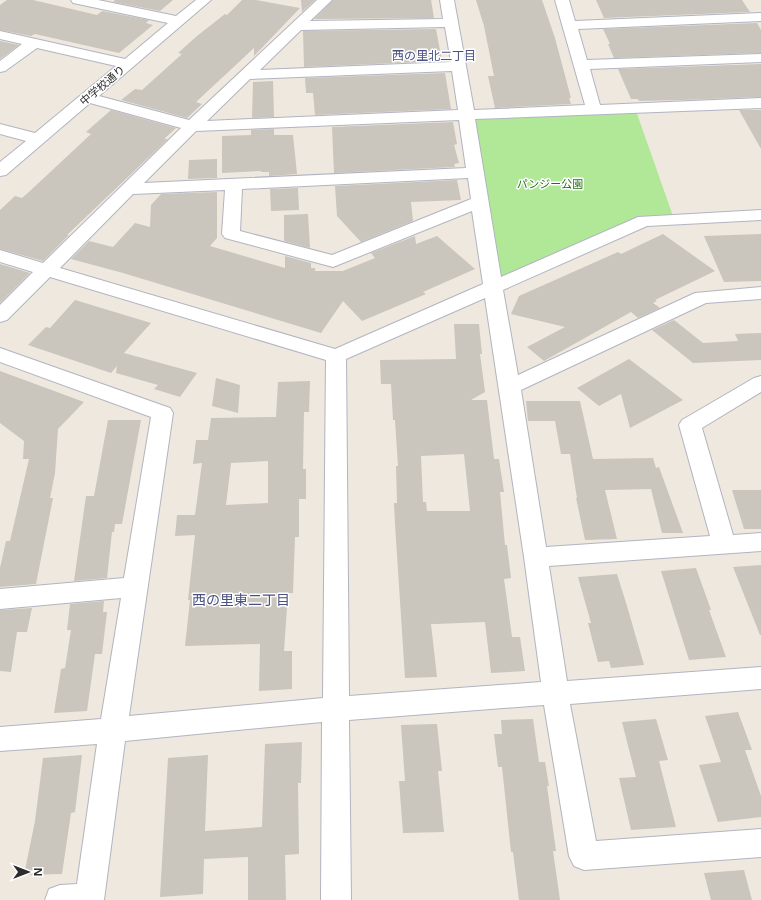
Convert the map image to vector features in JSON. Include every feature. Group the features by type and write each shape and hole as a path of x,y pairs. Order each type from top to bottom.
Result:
{"street":[{"path":"78,0 179,21"},
{"name":"中学校通り","path":"0,171 204,0"},
{"path":"0,316 192,126 326,0"},
{"path":"447,0 452,23 476,173 479,202 510,387 555,692 584,856 761,843"},
{"path":"562,0 594,110"},
{"path":"570,25 761,17"},
{"path":"297,26 452,23"},
{"path":"0,35 126,64"},
{"path":"0,68 35,42"},
{"path":"582,65 761,58"},
{"path":"246,75 459,66"},
{"path":"88,98 192,126 761,103"},
{"path":"0,129 38,139"},
{"path":"129,189 476,173"},
{"path":"234,184 231,234 333,261 479,202"},
{"path":"0,256 336,356 644,221 761,215"},
{"path":"510,387 702,297 761,293"},
{"path":"0,355 162,413 113,730 90,898 60,900"},
{"path":"336,356 336,900"},
{"path":"724,545 690,425 761,383"},
{"path":"536,557 761,542"},
{"path":"0,599 135,587"},
{"path":"0,739 336,709 761,678"}],"green space":[{"name":"パンジー公園","path":"635,108 674,219 644,221 493,287 466,115"}],"building":[{"path":"7,0 33,0 97,15 102,11 149,20 146,23 153,25 119,53 35,34 31,36 0,30 0,5"},
{"path":"115,0 173,0 160,11 113,2"},
{"path":"242,0 256,0 300,8 254,56 254,48 196,102 202,104 187,118 121,100 135,89 142,90 182,54 178,53 225,14 227,15"},
{"path":"301,0 315,0 302,12"},
{"path":"333,0 431,0 434,18 314,19"},
{"path":"476,0 542,0 555,38 571,98 569,98 571,104 495,108 488,76 494,76 484,26"},
{"path":"596,0 742,0 750,12 604,18"},
{"path":"757,23 761,30 761,53 614,58 608,44 610,44 603,29"},
{"path":"436,29 442,61 304,67 303,31"},
{"path":"0,41 19,45 0,59"},
{"path":"761,64 761,97 682,100 639,101 638,99 631,99 618,69"},
{"path":"445,73 451,109 315,115 313,93 306,93 305,78"},
{"path":"273,81 274,117 252,118 253,82"},
{"path":"111,110 176,128 164,139 168,139 67,235 69,235 43,261 0,249 0,210 15,196 22,198 31,190 91,134 86,132"},
{"path":"739,110 761,110 761,149"},
{"path":"453,122 457,144 454,145 459,163 454,164 455,167 334,173 332,127"},
{"path":"274,129 274,135 293,135 297,174 269,176 269,172 261,171 222,173 222,136 251,135 251,130"},
{"path":"217,159 217,178 188,179 189,160"},
{"path":"457,180 461,200 411,202 413,221 361,242 337,216 335,186"},
{"path":"298,188 299,210 271,211 270,189"},
{"path":"217,192 217,238 210,246 285,268 285,256 311,263 311,268 315,268 315,271 343,271 375,258 371,253 415,236 416,244 437,236 475,269 423,292 426,294 362,321 343,301 321,333 123,273 71,259 89,241 113,247 135,223 150,227 151,205 161,194"},
{"path":"308,214 310,248 284,241 284,215"},
{"path":"663,234 715,271 655,300 657,301 653,303 660,308 638,318 631,312 544,361 527,347 565,327 511,314 519,296 618,252 621,254"},
{"path":"761,234 761,281 724,282 704,236"},
{"path":"0,264 30,273 0,303"},
{"path":"75,300 151,323 124,353 197,373 180,397 154,389 158,385 116,373 117,366 111,373 28,345 46,327 50,328"},
{"path":"674,320 703,343 738,341 735,334 761,333 761,360 693,363 652,330"},
{"path":"454,324 479,324 482,354 480,354 485,392 471,400 487,400 494,459 499,459 504,492 500,492 505,545 507,545 511,578 504,579 512,637 520,637 525,671 491,673 485,622 431,624 437,677 405,678 394,503 397,503 396,466 398,466 395,420 393,420 391,384 381,384 380,360 456,359","holes":["464,454 470,511 427,511 426,502 423,502 421,456"]},
{"path":"629,359 683,400 630,428 621,394 599,406 577,388"},
{"path":"0,371 84,402 58,429 55,473 50,498 53,498 36,584 0,587 0,568 6,541 10,541 29,459 23,459 24,441 0,423"},
{"path":"216,378 240,385 238,413 212,406"},
{"path":"310,381 309,412 304,412 303,469 306,469 306,499 299,499 299,537 295,537 293,593 288,593 284,651 292,651 292,689 259,691 260,644 185,646 195,535 175,536 177,515 195,515 202,463 193,464 196,440 208,440 211,418 276,417 278,382","holes":["268,461 268,503 226,505 231,463"]},
{"path":"526,401 580,401 593,459 653,458 656,468 659,467 683,533 662,533 651,489 605,490 617,539 585,540 576,498 570,454 561,454 555,421 528,421"},
{"path":"108,420 141,420 122,524 115,524 114,532 112,532 107,578 74,581 86,496 94,496"},
{"path":"732,490 761,490 761,529 744,529"},
{"path":"761,565 761,635 760,635 733,567"},
{"path":"696,568 726,657 689,660 661,571"},
{"path":"617,574 644,665 611,668 609,661 598,662 588,623 591,623 578,577"},
{"path":"104,601 103,612 107,612 102,654 95,654 87,711 54,713 61,669 65,668 71,630 67,630 70,604"},
{"path":"32,608 27,632 17,632 11,672 0,671 0,610"},
{"path":"738,712 752,750 745,750 761,796 761,817 718,822 699,765 721,762 705,716"},
{"path":"533,719 539,762 545,762 549,786 547,786 556,851 553,851 560,900 519,900 513,852 511,852 502,767 498,767 494,734 502,734 501,720"},
{"path":"656,719 668,760 659,761 676,827 631,830 619,778 636,777 622,722"},
{"path":"437,724 442,771 438,771 444,832 403,833 399,781 405,781 401,725"},
{"path":"302,742 301,783 298,783 299,854 285,855 286,900 248,900 248,857 204,859 203,894 160,897 168,758 208,755 205,831 262,827 265,744"},
{"path":"82,755 75,812 71,813 62,874 24,875 35,821 43,758"},
{"path":"744,870 752,900 711,900 704,873"}],"district":[{"name":"西の里北二丁目","path":"434,55"},
{"name":"西の里東二丁目","path":"241,599"}]}
